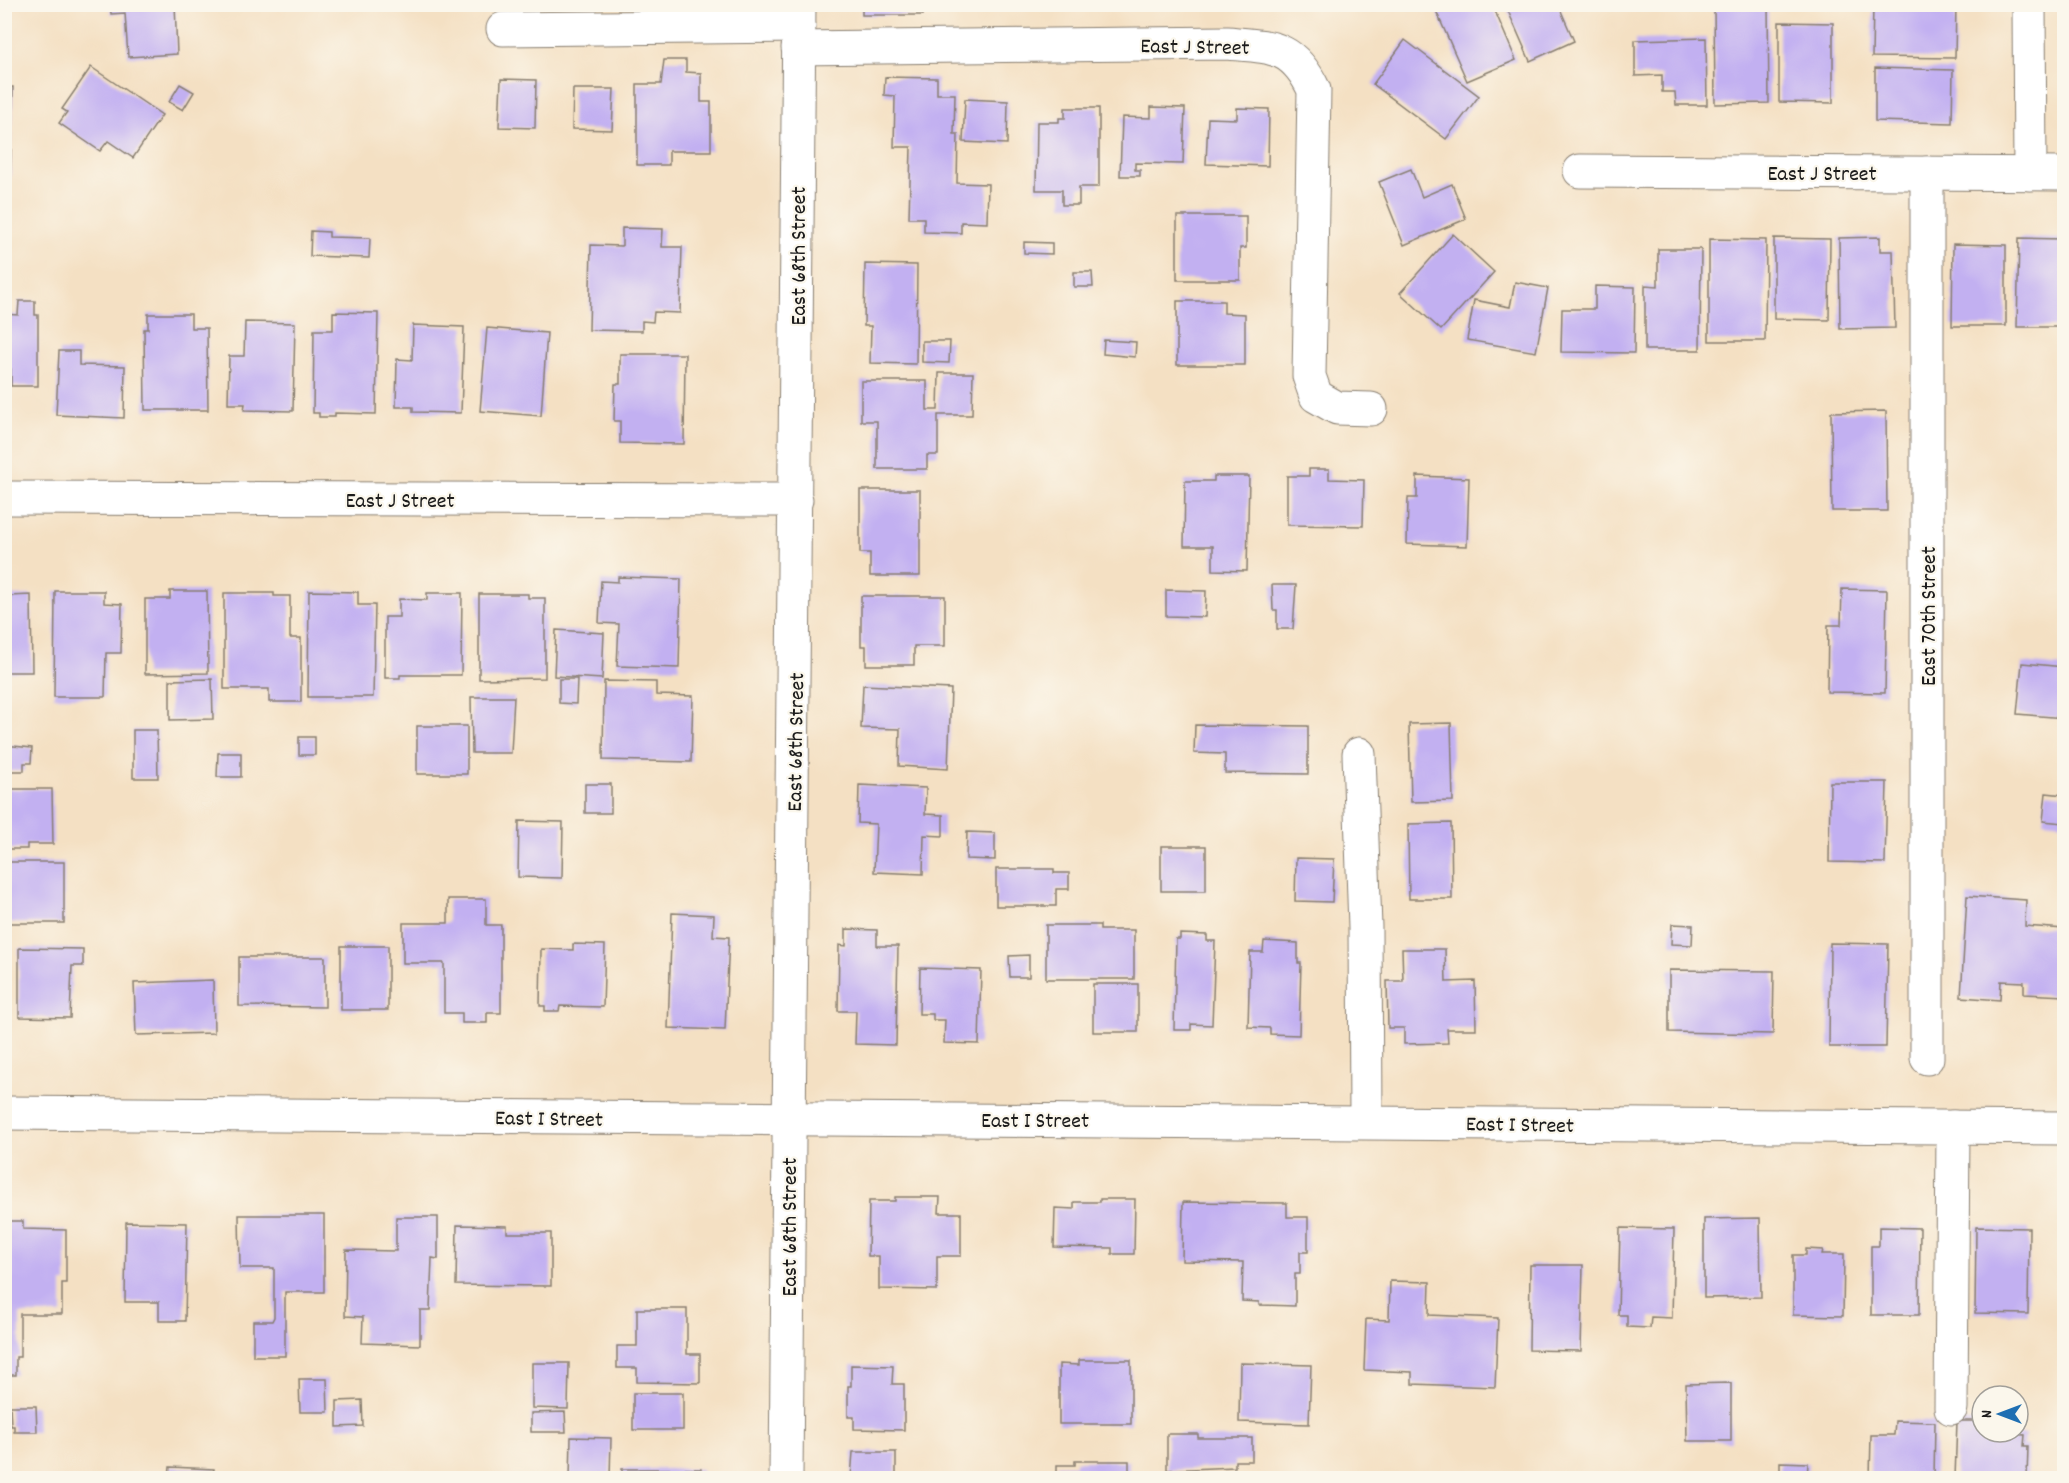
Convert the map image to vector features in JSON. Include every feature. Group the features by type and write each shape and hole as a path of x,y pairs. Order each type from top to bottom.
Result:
{"street":[{"path":"2029,4 2030,174"},
{"name":"East J Street","path":"503,29 799,26 1227,43 1269,47 1290,56 1303,67 1314,90 1309,375 1316,396 1336,408 1371,409"},
{"name":"East 68th Street","path":"786,1479 799,26"},
{"name":"East J Street","path":"1580,171 2064,174"},
{"name":"East 70th Street","path":"1927,173 1927,1058"},
{"name":"East J Street","path":"4,498 796,501"},
{"path":"1359,754 1365,927 1366,1121"},
{"name":"East I Street","path":"4,1113 1366,1121 2064,1128"},
{"path":"1951,1408 1953,1127"}],"building":[{"path":"110,4 175,4 177,54 128,57 125,13 111,14"},
{"path":"862,4 923,4 923,15 862,15"},
{"path":"1433,4 1492,4 1516,60 1467,81"},
{"path":"1505,4 1558,4 1574,41 1530,61"},
{"path":"1714,4 1768,4 1769,103 1715,104"},
{"path":"1873,4 1956,4 1955,58 1872,57"},
{"path":"1779,22 1833,23 1833,103 1779,102"},
{"path":"1706,38 1707,105 1676,105 1675,92 1662,92 1662,75 1635,76 1635,40"},
{"path":"1405,40 1479,96 1446,139 1373,84"},
{"path":"664,60 686,60 686,72 701,73 701,102 711,102 711,151 669,151 669,165 637,165 637,84 661,84"},
{"path":"91,67 162,115 133,158 108,141 100,151 59,123 67,112 62,109"},
{"path":"1875,68 1953,70 1952,123 1875,121"},
{"path":"885,77 937,78 937,94 955,94 954,134 958,134 957,183 988,184 987,223 961,222 961,233 924,232 924,218 909,218 911,147 894,147 895,96 884,95"},
{"path":"501,79 536,80 535,128 499,127"},
{"path":"180,84 194,92 183,110 169,102"},
{"path":"4,87 13,87 10,181 4,180"},
{"path":"573,89 614,89 612,130 572,129"},
{"path":"965,99 1008,101 1007,144 963,142"},
{"path":"1151,107 1185,108 1183,164 1135,163 1135,170 1140,170 1140,176 1120,176 1122,117 1151,118"},
{"path":"1065,108 1099,108 1099,187 1079,187 1079,205 1062,205 1062,190 1036,190 1037,122 1059,122 1059,118 1065,118"},
{"path":"1237,108 1269,109 1268,166 1206,164 1208,118 1237,119"},
{"path":"1411,169 1422,197 1452,184 1466,219 1404,245 1379,182"},
{"path":"1177,216 1246,216 1246,248 1240,248 1240,280 1177,280"},
{"path":"622,228 663,229 662,247 682,247 680,313 654,312 653,322 642,321 642,331 589,330 591,245 622,246"},
{"path":"311,231 329,232 329,237 370,238 369,258 310,256"},
{"path":"1453,234 1494,272 1441,330 1400,293"},
{"path":"1880,237 1880,251 1893,251 1895,328 1840,329 1839,238"},
{"path":"1774,238 1830,239 1829,320 1774,319"},
{"path":"2019,238 2064,239 2064,327 2017,327"},
{"path":"1709,239 1766,240 1765,341 1709,341"},
{"path":"1024,242 1052,243 1052,254 1024,253"},
{"path":"1953,244 2006,245 2006,326 1952,326"},
{"path":"1658,249 1701,249 1700,350 1645,350 1645,285 1658,286"},
{"path":"865,264 917,265 916,364 870,363 871,326 864,326"},
{"path":"1074,272 1092,272 1093,287 1074,287"},
{"path":"1515,282 1548,288 1536,352 1467,340 1474,300 1510,307"},
{"path":"1595,286 1635,287 1634,353 1561,352 1562,309 1595,309"},
{"path":"19,301 35,301 35,315 38,315 38,386 11,386 11,369 4,369 4,314 18,315"},
{"path":"1177,301 1224,301 1224,313 1245,314 1245,365 1177,365"},
{"path":"333,312 378,313 376,414 335,413 335,417 319,417 319,413 313,413 314,330 333,330"},
{"path":"148,314 191,314 191,328 207,328 208,410 145,410 144,329 148,329"},
{"path":"245,322 295,323 293,411 244,410 245,404 228,404 229,356 244,356"},
{"path":"413,325 464,327 461,413 413,412 413,407 396,407 397,359 412,360"},
{"path":"487,328 547,333 541,416 480,411"},
{"path":"1104,340 1136,342 1135,357 1103,354"},
{"path":"922,341 950,341 949,363 922,362"},
{"path":"59,351 79,351 79,365 125,366 124,418 56,415"},
{"path":"620,354 685,354 684,444 620,443 620,421 614,421 615,384 620,384"},
{"path":"939,373 973,373 972,415 938,415 938,455 927,455 927,469 877,469 877,421 861,421 861,381 927,381 927,410 938,410"},
{"path":"1886,411 1887,511 1832,511 1831,412"},
{"path":"1309,469 1329,469 1329,479 1364,480 1363,526 1287,525 1287,476 1309,476"},
{"path":"1214,476 1249,476 1247,571 1213,570 1213,546 1184,546 1185,481 1214,481"},
{"path":"1417,476 1469,478 1467,546 1407,544 1408,498 1417,498"},
{"path":"860,490 920,490 920,576 870,576 870,553 860,553"},
{"path":"618,577 681,579 679,668 617,666 619,624 599,623 601,581 618,582"},
{"path":"4,583 8,583 9,596 31,595 32,672 4,672"},
{"path":"1272,585 1296,585 1293,629 1277,629 1277,610 1273,610"},
{"path":"1842,589 1887,590 1885,693 1827,692 1828,625 1841,625"},
{"path":"1166,590 1206,591 1205,617 1166,616"},
{"path":"55,591 104,591 104,603 122,604 121,653 106,653 105,697 54,697"},
{"path":"170,591 207,591 208,673 145,674 145,599 170,599"},
{"path":"309,591 358,592 358,605 375,605 373,697 308,697"},
{"path":"224,593 274,593 274,596 290,596 290,638 301,638 301,702 269,702 269,689 224,689"},
{"path":"427,593 462,593 461,675 400,675 400,678 385,678 385,617 399,617 399,599 427,600"},
{"path":"479,594 528,594 528,598 545,598 545,678 479,679"},
{"path":"861,596 945,596 945,646 914,646 914,665 866,665 866,646 861,646"},
{"path":"556,630 604,633 602,679 554,676"},
{"path":"2022,663 2064,667 2064,718 2017,714"},
{"path":"212,679 213,719 170,720 170,680"},
{"path":"559,679 577,679 576,704 559,703"},
{"path":"604,681 656,682 656,695 693,696 691,762 603,760"},
{"path":"863,685 951,689 948,769 899,766 900,729 861,728"},
{"path":"471,697 514,697 511,753 472,753"},
{"path":"1451,723 1453,801 1411,802 1409,724"},
{"path":"1195,725 1308,726 1308,774 1225,773 1225,754 1194,753"},
{"path":"417,726 467,726 467,774 417,774"},
{"path":"133,730 157,730 158,778 133,778"},
{"path":"299,737 315,737 315,755 299,755"},
{"path":"4,745 32,748 31,763 24,763 24,771 4,771"},
{"path":"218,753 241,753 241,777 217,777"},
{"path":"1830,782 1887,782 1885,863 1829,862"},
{"path":"585,784 611,784 611,813 585,813"},
{"path":"859,785 926,788 925,814 943,815 943,836 924,835 923,874 874,872 876,824 858,823"},
{"path":"4,789 52,789 53,844 27,844 27,849 4,849"},
{"path":"2046,793 2064,795 2064,823 2043,821"},
{"path":"519,821 563,822 562,878 518,877"},
{"path":"1451,823 1452,899 1409,899 1408,824"},
{"path":"967,832 995,833 995,860 966,859"},
{"path":"1161,846 1206,846 1206,891 1161,891"},
{"path":"1296,858 1334,859 1332,902 1295,901"},
{"path":"4,862 64,862 64,923 4,923"},
{"path":"996,869 1054,869 1054,873 1069,873 1069,889 1056,889 1056,906 996,906"},
{"path":"1967,896 2026,900 2025,926 2064,929 2064,996 2024,994 2024,982 2001,981 2000,1000 1961,997"},
{"path":"448,899 486,899 486,925 501,925 501,1013 487,1013 487,1023 462,1023 462,1013 444,1013 444,963 403,963 403,923 448,923"},
{"path":"672,913 714,915 713,936 729,937 725,1030 668,1028"},
{"path":"1672,924 1693,925 1692,945 1671,944"},
{"path":"1046,925 1100,925 1100,930 1134,930 1134,979 1046,979"},
{"path":"846,929 877,930 877,946 898,946 896,1045 855,1044 856,1011 838,1011 839,945 846,946"},
{"path":"1180,934 1207,935 1207,941 1215,941 1212,1025 1191,1024 1191,1030 1174,1030 1176,939 1180,939"},
{"path":"1264,941 1298,943 1298,963 1301,963 1299,1035 1270,1034 1270,1028 1248,1027 1250,952 1263,952"},
{"path":"1830,943 1888,944 1886,1047 1829,1047"},
{"path":"573,944 605,945 603,1007 560,1006 559,1011 545,1011 545,1006 540,1006 541,949 573,950"},
{"path":"341,946 388,946 388,1010 341,1010"},
{"path":"19,948 83,949 83,966 72,966 70,1018 19,1017"},
{"path":"1402,949 1445,949 1446,982 1475,981 1476,1029 1447,1029 1448,1043 1404,1044 1404,1028 1388,1028 1387,981 1403,981"},
{"path":"1029,955 1029,977 1010,977 1009,956"},
{"path":"239,957 325,957 325,1007 239,1006"},
{"path":"920,968 981,970 979,1044 944,1043 945,1020 933,1020 933,1014 919,1014"},
{"path":"1669,970 1774,971 1773,1034 1669,1032"},
{"path":"213,980 214,1033 136,1035 134,983"},
{"path":"1093,984 1138,984 1138,1032 1093,1032"},
{"path":"895,1197 940,1197 939,1213 961,1213 961,1256 937,1256 937,1290 879,1289 879,1256 868,1256 869,1201 895,1201"},
{"path":"1100,1199 1135,1199 1134,1254 1112,1254 1112,1248 1054,1247 1055,1208 1074,1209 1074,1202 1100,1202"},
{"path":"1183,1202 1287,1203 1287,1217 1308,1217 1308,1252 1300,1252 1300,1274 1295,1274 1295,1306 1259,1305 1259,1302 1242,1301 1243,1262 1182,1261"},
{"path":"239,1215 324,1215 324,1292 285,1292 285,1356 253,1356 253,1321 272,1321 274,1317 274,1268 240,1268"},
{"path":"396,1217 438,1217 438,1259 432,1258 430,1310 420,1310 420,1345 362,1343 363,1317 345,1316 346,1250 396,1251"},
{"path":"1760,1218 1761,1297 1704,1298 1704,1219"},
{"path":"4,1221 23,1221 23,1229 66,1230 66,1283 62,1283 62,1314 20,1314 20,1357 16,1357 16,1375 4,1375"},
{"path":"126,1222 187,1223 185,1321 159,1321 159,1302 125,1302"},
{"path":"457,1225 507,1226 507,1233 551,1233 551,1286 456,1285"},
{"path":"1879,1227 1920,1228 1919,1315 1871,1315 1871,1246 1879,1246"},
{"path":"1976,1227 2029,1228 2028,1314 1975,1313"},
{"path":"1620,1228 1674,1229 1672,1318 1651,1317 1650,1328 1627,1327 1627,1315 1618,1315"},
{"path":"1806,1249 1823,1250 1822,1254 1844,1254 1843,1316 1793,1315 1793,1255 1806,1255"},
{"path":"1530,1265 1583,1265 1581,1351 1529,1350"},
{"path":"1390,1281 1430,1282 1429,1315 1498,1318 1495,1387 1412,1384 1412,1372 1364,1370 1366,1319 1389,1320"},
{"path":"637,1309 687,1309 687,1354 700,1354 700,1383 637,1382 637,1368 617,1368 617,1346 637,1346"},
{"path":"1079,1360 1131,1360 1131,1424 1059,1424 1059,1364 1079,1365"},
{"path":"532,1363 569,1363 568,1409 532,1408"},
{"path":"1240,1363 1311,1365 1309,1424 1239,1422"},
{"path":"851,1365 893,1366 892,1384 904,1384 904,1430 854,1429 854,1417 848,1417"},
{"path":"299,1379 327,1379 328,1412 300,1412"},
{"path":"1731,1383 1731,1441 1687,1441 1686,1384"},
{"path":"633,1393 683,1393 683,1430 633,1430"},
{"path":"362,1400 363,1426 337,1427 337,1401"},
{"path":"10,1406 36,1406 37,1432 14,1432 14,1426 11,1426"},
{"path":"565,1412 566,1432 531,1432 531,1413"},
{"path":"1895,1421 1935,1422 1934,1478 1870,1478 1871,1435 1894,1435"},
{"path":"1957,1421 1970,1421 1970,1444 2024,1444 2024,1446 2028,1446 2027,1478 1955,1478"},
{"path":"1167,1434 1198,1434 1198,1438 1252,1438 1252,1461 1235,1461 1235,1467 1167,1470"},
{"path":"571,1437 611,1438 610,1478 570,1478"},
{"path":"853,1452 896,1452 896,1478 851,1478"},
{"path":"1075,1461 1129,1461 1129,1478 1057,1478 1057,1465 1075,1465"},
{"path":"1780,1462 1808,1463 1807,1478 1780,1477"},
{"path":"170,1467 214,1469 213,1478 169,1478"},
{"path":"622,1469 701,1469 701,1478 622,1478"}]}
